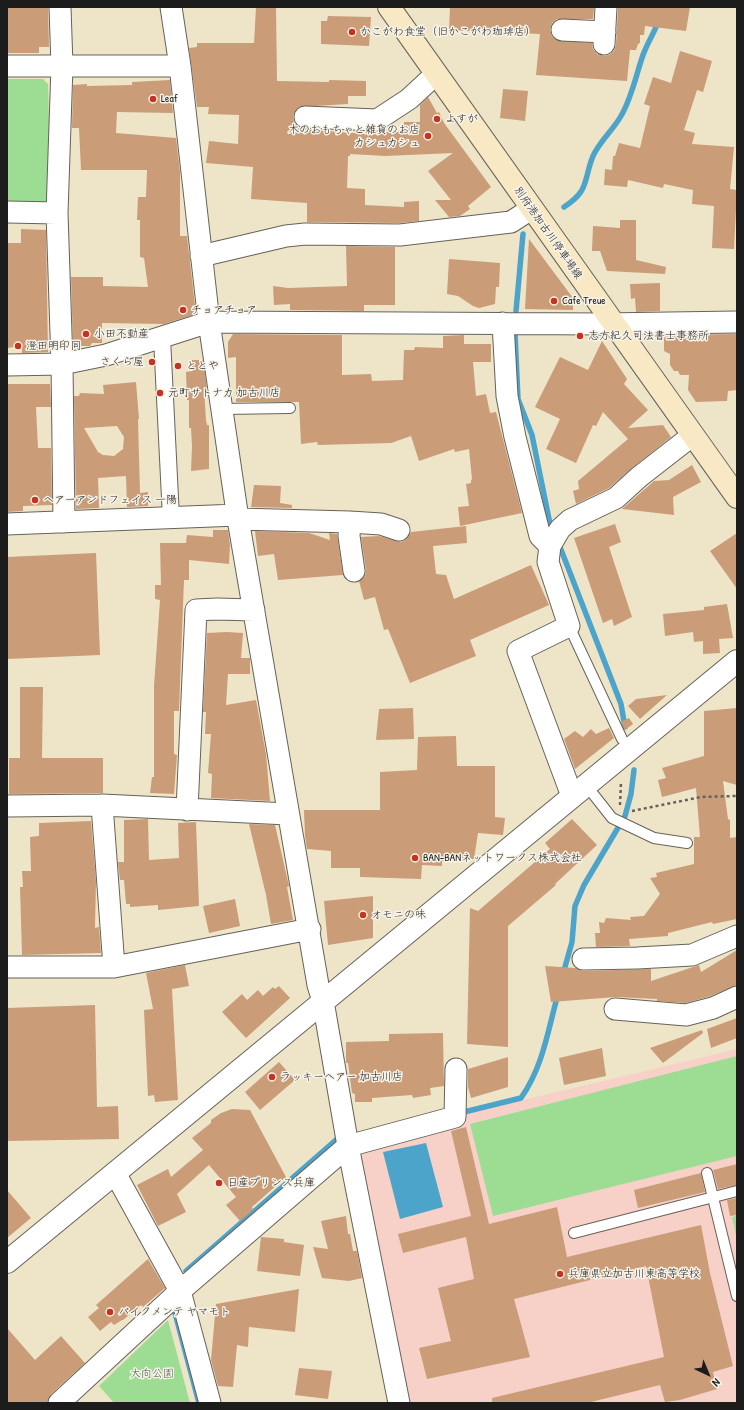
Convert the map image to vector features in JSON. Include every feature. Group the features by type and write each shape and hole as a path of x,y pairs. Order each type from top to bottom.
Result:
{"main road":[{"name":"別府港加古川停車場線","path":"389,7 737,497"}],"street":[{"path":"60,7 62,66 57,213 62,364 64,522"},
{"path":"171,7 180,66 209,322 238,517 288,814 310,929 318,984 323,1001 348,1146 399,1403"},
{"path":"562,30 605,38 606,7"},
{"path":"7,66 180,66"},
{"path":"315,113 377,120 409,99 436,74"},
{"path":"201,256 286,236 305,234 400,235 511,222 531,209"},
{"path":"7,212 57,213"},
{"path":"7,365 62,364 106,355 209,322 613,324 737,322"},
{"path":"503,324 507,396 515,437 540,536 550,546"},
{"path":"162,338 171,518"},
{"path":"579,790 518,651 569,626 548,562 550,546 560,529 570,520 616,498 639,477 693,435"},
{"path":"7,524 238,517 381,524 399,530"},
{"path":"350,522 349,536 354,571"},
{"path":"186,810 196,610 254,610"},
{"path":"7,1262 737,661"},
{"path":"7,806 102,805 288,814"},
{"path":"102,805 114,967"},
{"path":"7,967 114,967 310,929"},
{"path":"583,959 692,955 737,936"},
{"path":"615,1009 686,1015 713,1008 737,997"},
{"path":"59,1403 180,1291 348,1146 455,1117 456,1069"},
{"path":"115,1173 180,1291 210,1403"}],"lane":[{"path":"222,409 290,408"},
{"path":"569,626 622,739"},
{"path":"579,790 612,818 633,830 654,838 687,843"},
{"path":"707,1173 737,1296"},
{"path":"574,1233 737,1191"}],"path":[{"path":"620,808 622,781"},
{"path":"633,811 695,798 737,796"}],"shaded area":[{"name":"兵庫県立加古川東高等学校","path":"737,1049 737,1403 406,1403 358,1144 373,1136"}],"green space":[{"path":"7,79 43,79 48,84 51,201 43,207 7,207"},
{"path":"737,1056 737,1156 493,1216 470,1124"},
{"path":"737,1216 737,1240 732,1217"},
{"name":"大向公園","path":"168,1320 190,1403 114,1403 99,1386"}],"water":[{"path":"426,1143 443,1207 400,1219 383,1152"}],"building":[{"path":"7,7 48,7 49,47 39,47 39,53 7,53"},
{"path":"256,7 276,7 277,81 366,81 366,96 348,96 348,104 299,107 293,116 294,122 298,127 304,129 351,133 386,134 386,132 403,132 404,122 420,122 420,105 428,97 437,113 439,112 444,123 491,187 468,206 470,209 460,216 449,217 435,200 451,200 428,171 453,153 385,156 350,154 350,156 348,156 347,188 365,189 365,205 404,207 404,202 419,201 419,221 399,223 307,222 307,203 251,199 253,167 206,163 209,141 238,144 239,115 208,114 209,107 197,107 189,48 197,47 197,43 254,43"},
{"path":"450,7 594,7 593,19 557,19 552,23 550,30 552,36 556,40 592,43 593,49 597,54 604,56 609,55 614,51 616,45 618,7 690,7 686,31 645,26 644,35 640,35 640,43 638,44 636,50 630,50 627,81 536,75 540,34 449,30"},
{"path":"328,16 371,17 369,46 321,44 321,21 327,21"},
{"path":"680,51 712,61 703,92 697,90 684,130 695,133 692,144 734,147 730,189 737,190 734,249 712,248 714,206 692,204 693,190 664,184 663,188 628,180 627,187 604,185 605,169 612,170 613,156 615,156 619,143 640,148 650,106 644,104 653,77 671,83"},
{"path":"170,80 173,113 117,112 116,133 176,138 180,172 180,236 187,236 196,314 164,324 102,323 102,343 92,343 90,346 73,346 71,277 103,277 103,286 148,287 144,258 140,257 140,220 137,220 138,197 146,197 147,170 81,170 79,128 72,128 73,85 132,85 132,82"},
{"path":"503,89 528,91 525,121 500,118"},
{"path":"620,220 636,220 636,260 666,267 665,274 607,271 600,251 592,251 593,226 620,228"},
{"path":"21,229 46,230 48,352 22,353 22,346 7,348 7,243 21,243"},
{"path":"529,239 573,298 573,310 525,309"},
{"path":"346,246 395,247 395,305 364,305 364,311 290,310 290,304 274,305 273,286 288,288 347,286"},
{"path":"449,259 500,263 499,287 496,287 495,304 479,308 473,306 458,296 447,294"},
{"path":"660,283 660,311 636,312 635,298 631,299 630,284"},
{"path":"233,334 342,335 342,375 371,374 372,381 403,380 404,350 414,350 415,347 443,348 443,336 464,335 464,344 491,344 491,362 473,362 476,396 486,394 490,413 496,412 522,513 460,526 458,507 469,506 466,484 471,483 472,479 469,449 455,452 454,449 419,461 411,436 391,443 318,445 317,442 301,444 299,402 236,402 236,357 228,358 228,342"},
{"path":"737,334 737,390 728,391 727,401 696,402 688,390 689,375 680,375 678,371 674,371 670,365 670,354 664,351 664,335"},
{"path":"602,341 627,379 624,384 648,410 628,428 663,425 671,437 609,488 576,504 573,491 579,489 578,481 628,439 603,412 596,426 593,425 576,463 546,449 560,419 535,407 560,357 588,370"},
{"path":"192,360 203,360 207,389 204,389 206,420 207,425 209,425 209,469 191,471 192,446 191,428 189,428 189,400 187,400 186,372 192,371"},
{"path":"136,382 139,419 140,493 148,492 148,506 127,507 126,476 98,478 99,508 76,509 74,396 79,396 80,393 104,394 103,385","holes":["117,426 124,437 123,449 114,456 103,455 98,452 84,428"]},
{"path":"7,384 50,384 51,407 36,407 38,448 51,448 52,505 23,506 23,511 7,512"},
{"path":"692,465 701,482 673,497 674,515 622,509 654,481 669,480"},
{"path":"254,485 281,486 280,503 292,505 292,508 251,507"},
{"path":"615,524 621,542 609,547 632,617 614,626 612,619 603,623 574,538"},
{"path":"466,526 467,543 433,546 436,574 446,575 454,599 531,565 549,605 470,640 476,656 410,683 388,629 384,630 375,597 364,600 359,581 365,576 366,570 361,537 379,536 401,542 407,539 411,532"},
{"path":"213,530 228,530 230,545 229,564 189,560 189,580 184,580 179,711 174,711 174,754 177,755 174,794 150,793 152,777 154,777 154,686 160,600 155,599 155,585 161,585 160,543 186,543 187,535 213,537"},
{"path":"255,531 309,533 330,540 329,533 337,534 343,575 278,580 274,554 258,556"},
{"path":"737,533 737,589 710,551"},
{"path":"96,553 100,655 7,659 7,557"},
{"path":"727,604 733,638 719,639 720,653 703,654 703,641 694,642 693,632 665,636 663,614 704,610 704,607"},
{"path":"207,633 243,633 241,658 250,658 250,674 228,674 226,705 256,700 266,754 270,801 211,798 212,774 208,773 211,734 205,734 206,712 203,712"},
{"path":"20,687 43,687 42,758 103,758 103,793 9,794 9,758 20,758"},
{"path":"667,695 640,719 628,706 636,699"},
{"path":"413,708 414,739 376,740 379,709"},
{"path":"737,708 737,785 723,781 728,819 730,820 730,838 737,837 737,919 713,924 712,922 668,933 668,936 629,939 630,946 596,947 595,933 600,933 599,922 604,923 606,918 631,920 630,917 644,916 660,894 650,878 657,877 656,873 694,864 694,837 700,837 696,788 662,797 658,780 666,778 662,768 704,756 704,711"},
{"path":"629,718 633,724 625,730 621,722"},
{"path":"609,728 614,738 575,769 564,739 575,731 583,737 591,729 596,734"},
{"path":"456,736 457,766 495,766 495,817 505,818 503,835 478,833 474,859 454,858 454,860 442,861 442,866 422,865 421,879 360,877 360,868 331,868 331,851 307,849 304,810 380,810 380,772 417,770 418,737"},
{"path":"148,819 149,860 179,858 178,823 196,822 199,906 158,910 158,905 130,907 130,904 126,904 124,880 120,880 118,862 124,862 124,820"},
{"path":"572,819 597,845 555,884 556,885 508,926 508,1047 467,1044 470,908 478,911 550,849 545,843"},
{"path":"91,821 96,881 95,928 99,927 101,953 22,955 20,887 23,887 22,871 31,871 30,837 39,836 39,823"},
{"path":"249,824 275,825 289,886 287,887 293,920 271,924 266,895"},
{"path":"373,896 373,938 328,945 324,901"},
{"path":"235,899 240,926 209,933 203,906"},
{"path":"737,950 737,985 708,997 685,1003 657,1001 657,999 616,997 551,1002 545,966 575,968 583,971 651,969 651,981 699,965 701,972"},
{"path":"185,965 189,986 172,989 178,1100 155,1102 154,1095 148,1096 144,1010 153,1009 146,973"},
{"path":"279,986 290,998 246,1038 222,1012 242,994 247,1000 258,990 263,996 273,987 275,989"},
{"path":"95,1005 97,1107 118,1106 119,1139 7,1141 7,1008"},
{"path":"737,1018 737,1038 711,1048 707,1029"},
{"path":"702,1030 703,1033 663,1063 650,1048"},
{"path":"443,1033 444,1086 430,1088 431,1095 413,1098 412,1095 372,1098 372,1102 355,1102 355,1094 352,1093 348,1063 346,1063 346,1042 389,1041 389,1034"},
{"path":"602,1048 606,1076 564,1085 559,1058"},
{"path":"508,1057 508,1087 471,1098 468,1087 468,1069"},
{"path":"279,1062 295,1080 260,1110 245,1092"},
{"path":"232,1109 250,1110 286,1177 252,1207 253,1210 240,1221 226,1205 236,1197 209,1165 177,1194 186,1212 158,1226 137,1185 168,1169 171,1177 203,1150 192,1138 211,1123 211,1120 221,1113"},
{"path":"466,1127 489,1224 557,1207 567,1257 701,1225 710,1273 733,1366 713,1372 717,1389 680,1400 665,1402 660,1385 587,1403 492,1403 492,1398 664,1357 646,1266 514,1299 530,1357 427,1379 419,1348 451,1341 438,1288 474,1279 466,1237 403,1253 398,1234 471,1216 451,1131"},
{"path":"737,1164 737,1185 718,1189 713,1170"},
{"path":"701,1173 705,1192 638,1208 634,1190"},
{"path":"7,1190 31,1218 7,1238"},
{"path":"737,1198 737,1215 730,1216 727,1200"},
{"path":"346,1216 348,1234 350,1234 353,1251 357,1251 362,1278 349,1281 322,1278 313,1247 328,1249 321,1221"},
{"path":"261,1237 284,1239 284,1242 304,1245 300,1276 257,1271"},
{"path":"148,1259 165,1288 143,1307 141,1305 123,1320 114,1325 111,1322 100,1331 88,1317 99,1308 96,1305"},
{"path":"299,1289 295,1332 249,1327 248,1347 237,1345 233,1387 218,1386 211,1360 216,1304"},
{"path":"7,1328 35,1360 61,1336 85,1363 51,1394 47,1403 7,1403"},
{"path":"299,1368 332,1371 328,1399 295,1395"}],"waterway":[{"path":"564,207 582,190 593,156 599,145 618,121 625,109 643,55 658,21 661,7"},
{"path":"516,311 523,234"},
{"path":"515,333 518,399 532,435 551,529"},
{"path":"560,547 621,704 625,727"},
{"path":"563,974 572,942 575,906 584,885 625,816 631,794 634,770"},
{"path":"464,1112 521,1098 535,1074 540,1061 558,994"},
{"path":"186,1271 337,1139"},
{"path":"175,1313 199,1403"}],"place":[{"name":"かこがわ食堂（旧かこがわ珈琲店）","path":"352,32"},
{"name":"Leaf","path":"153,99"},
{"name":"よすが","path":"437,119"},
{"name":"木のおもちゃと雑貨のお店 カシュカシュ","path":"428,136"},
{"name":"Cafe Treue","path":"554,301"},
{"name":"チョアチョア","path":"183,310"},
{"name":"小田不動産","path":"86,334"},
{"name":"志方紀久司法書士事務所","path":"580,336"},
{"name":"澄田明印同","path":"18,346"},
{"name":"さくら屋","path":"152,362"},
{"name":"ととや","path":"178,366"},
{"name":"元町サトナカ 加古川店","path":"160,393"},
{"name":"ヘアーアンドフェイス 一陽","path":"35,500"},
{"name":"BAN-BANネットワークス株式会社","path":"415,858"},
{"name":"オモニの味","path":"363,915"},
{"name":"ラッキーヘアー 加古川店","path":"272,1077"},
{"name":"日産プリンス兵庫","path":"219,1183"},
{"name":"兵庫県立加古川東高等学校","path":"560,1274"},
{"name":"バイクメンテ ヤマモト","path":"110,1312"}]}
